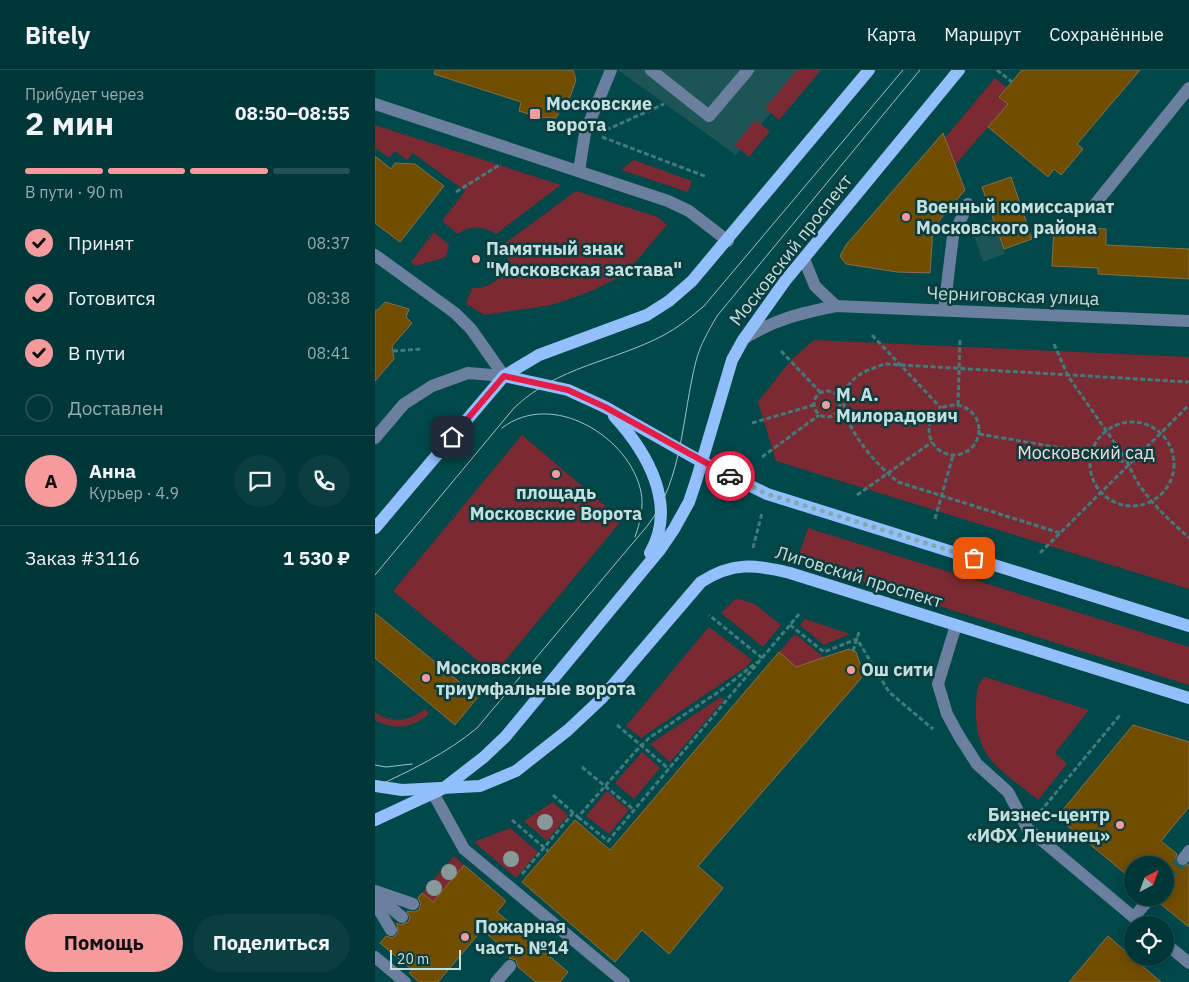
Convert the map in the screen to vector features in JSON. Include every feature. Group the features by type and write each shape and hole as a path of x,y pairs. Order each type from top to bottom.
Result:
{"main road":[{"path":"375,528 504,376 539,355 647,315 692,281 728,241 869,70"},
{"name":"Московский проспект","path":"375,820 438,791 484,757 506,736 659,551 689,502 730,368 743,340 764,308 804,258 959,70"},
{"path":"504,376 568,390 605,407 702,462 767,494 1189,626"},
{"path":"605,407 637,444 656,480 660,500 660,525 655,545 639,573"},
{"name":"Лиговский проспект","path":"375,786 402,790 438,791 480,786 516,771 544,750 601,699 701,582 722,570 747,566 765,567 1189,698"}],"street":[{"path":"579,171 585,133 611,70"},
{"path":"651,70 709,116 748,70"},
{"path":"1096,203 1189,88"},
{"path":"375,104 668,201 701,219 728,241"},
{"path":"944,310 953,236 968,204"},
{"path":"375,255 455,313 471,330 504,376"},
{"path":"804,258 815,286 836,306"},
{"name":"Черниговская улица","path":"743,340 767,324 836,306 1189,321"},
{"path":"375,438 404,404 432,386 468,373 504,376"},
{"path":"956,625 938,684 947,714 959,736 977,764 1008,792 1027,828 1133,916"},
{"path":"438,791 464,849 624,982"},
{"path":"375,891 413,904"},
{"path":"375,895 402,918"},
{"path":"375,903 391,930"},
{"path":"1174,950 1189,963"},
{"path":"375,957 405,982"},
{"path":"496,982 510,966"}],"path":[{"path":"997,70 1012,82"},
{"path":"603,132 683,96"},
{"path":"585,133 707,177"},
{"path":"456,192 520,152"},
{"path":"872,335 941,408"},
{"path":"958,405 960,340"},
{"path":"1054,344 1068,376 1128,463 1135,481 1152,502 1189,538"},
{"path":"393,352 422,349"},
{"path":"781,351 821,393"},
{"path":"1060,534 898,482 888,474 849,426 845,404 850,383 863,372 885,364 1189,382"},
{"path":"826,392 835,394 840,404 834,415 826,417 819,415 814,405 816,398 821,393 826,392"},
{"path":"840,404 845,404"},
{"path":"752,423 814,405"},
{"path":"958,405 972,412 977,419 979,434 977,441 967,452 953,455 945,453 932,442 929,435 931,420 941,408 958,405"},
{"path":"1040,553 1128,463 1189,405"},
{"path":"762,457 819,415"},
{"path":"1134,422 1149,425 1161,433 1171,447 1174,456 1173,474 1166,490 1152,502 1142,506 1119,505 1100,492 1091,474 1091,453 1097,440 1106,430 1120,423 1134,422"},
{"path":"979,434 1091,453 1128,463"},
{"path":"857,495 932,442"},
{"path":"935,519 953,455"},
{"path":"753,548 762,513"},
{"path":"553,795 608,842 800,613"},
{"path":"709,615 763,658"},
{"path":"790,625 823,652 857,639"},
{"path":"853,650 859,632"},
{"path":"857,639 889,692 936,732 959,736"},
{"path":"578,817 604,785 641,746 720,691 763,658"},
{"path":"1027,828 1119,715"},
{"path":"617,725 669,769"},
{"path":"582,767 634,810"},
{"path":"518,879 573,813"},
{"path":"512,820 548,852"}],"shaded area":[{"path":"618,70 806,70 736,155"},
{"path":"993,219 1005,254 983,262 971,226"}],"green space":[{"path":"797,70 821,70 779,120 765,108"},
{"path":"995,78 1007,88 999,97 1008,104 955,165 945,138"},
{"path":"755,120 770,131 749,157 735,145"},
{"path":"375,125 561,185 496,234 487,229 472,228 458,234 442,221 465,191 413,153 407,160 395,151 389,158 377,149 375,151"},
{"path":"634,160 692,181 688,192 621,170"},
{"path":"576,191 658,217 667,225 626,273 589,292 552,305 485,315 466,304 472,288 489,285 496,281 505,269 507,253 504,244"},
{"path":"434,232 449,245 446,257 416,266 411,262"},
{"name":"Московский сад","path":"814,340 1189,357 1189,589 776,461 758,402 791,360"},
{"path":"522,435 622,520 494,674 393,591"},
{"path":"808,528 1189,647 1189,685 797,561"},
{"path":"739,599 755,604 781,625 763,647 721,613 734,600"},
{"path":"805,619 850,634 824,645 800,625"},
{"path":"709,627 752,660 746,667 641,738 626,726"},
{"path":"795,634 857,684 839,704 779,652"},
{"path":"985,677 1089,710 1055,753 1067,764 1038,800 1001,770 984,749 979,737 976,721 976,702 979,685"},
{"path":"721,697 724,700 670,762 650,744"},
{"path":"425,709 429,714 409,725 389,726 375,720 375,712 387,718 400,720 413,716"},
{"path":"642,752 660,768 634,799 615,783"},
{"path":"607,791 629,810 609,834 586,816"},
{"path":"553,802 568,815 547,841 524,821"},
{"path":"510,828 538,852 516,878 474,842"},
{"path":"454,856 464,865 433,902 422,893"}],"building":[{"path":"435,70 573,70 576,80 570,97 564,102 556,118 538,117 519,111 521,102 434,74"},
{"path":"1022,70 1140,70 1077,144 1083,149 1061,175 1054,169 1048,177 988,127 1008,104 999,97"},
{"name":"Военный комиссариат Московского района","path":"943,133 965,190 933,228 930,273 897,272 846,264 840,256 846,245"},
{"path":"375,156 391,169 395,163 415,164 444,186 400,242 375,223"},
{"path":"1011,177 1032,239 1004,249 982,187"},
{"path":"1054,226 1106,229 1106,245 1189,249 1189,279 1098,274 1098,268 1052,266"},
{"path":"385,302 409,309 406,317 412,323 392,346 394,359 375,381 375,310 378,310"},
{"name":"Московские триумфальные ворота","path":"375,613 478,697 455,725 375,658"},
{"path":"849,649 856,652 864,675 698,866 723,888 669,954 642,930 615,962 522,882 575,820 610,850 779,652 796,667"},
{"name":"Бизнес-центр «ИФХ Ленинец»","path":"1133,725 1189,742 1189,807 1161,841 1177,854 1175,859 1178,865 1183,867 1189,864 1189,927 1163,906 1174,906 1174,856 1124,856 1124,873 1057,817"},
{"path":"464,865 506,901 497,912 568,972 560,982 536,982 518,967 516,960 509,958 512,955 482,930 438,982 419,982 409,973 412,970 380,943 386,936 392,938 398,934 397,923 401,925 408,922 410,918 407,911 414,912 419,910 421,903 418,898 422,893 433,902"},
{"path":"1108,936 1124,950 1124,966 1142,966 1161,982 1069,982"}],"tunnel":[{"path":"1174,870 1183,859"}],"tram line":[{"path":"375,575 514,408 531,394 567,374 664,335 704,306 903,70"},
{"path":"375,787 441,753 477,728 648,525 660,507 675,467 696,361 702,343 717,316 920,70"},
{"path":"502,428 522,417 543,414 565,417 586,425 605,437 622,453 634,472 641,492 641,515 635,537"},
{"path":"375,765 386,767 412,764"}],"way so far":[{"path":"730,476 767,494 974,558"}],"place":[{"name":"Московские ворота","path":"535,114"},
{"name":"Военный комиссариат Московского района","path":"906,217"},
{"name":"Памятный знак \"Московская застава\"","path":"476,259"},
{"name":"М. А. Милорадович","path":"826,405"},
{"name":"площадь Московские Ворота","path":"556,474"},
{"name":"Ош сити","path":"851,670"},
{"name":"Московские триумфальные ворота","path":"426,678"},
{"name":"Бизнес-центр «ИФХ Ленинец»","path":"1120,825"},
{"name":"Пожарная часть №14","path":"465,937"}],"route":[{"path":"452,437 504,376 568,390 605,407 678,450 730,476"}]}
